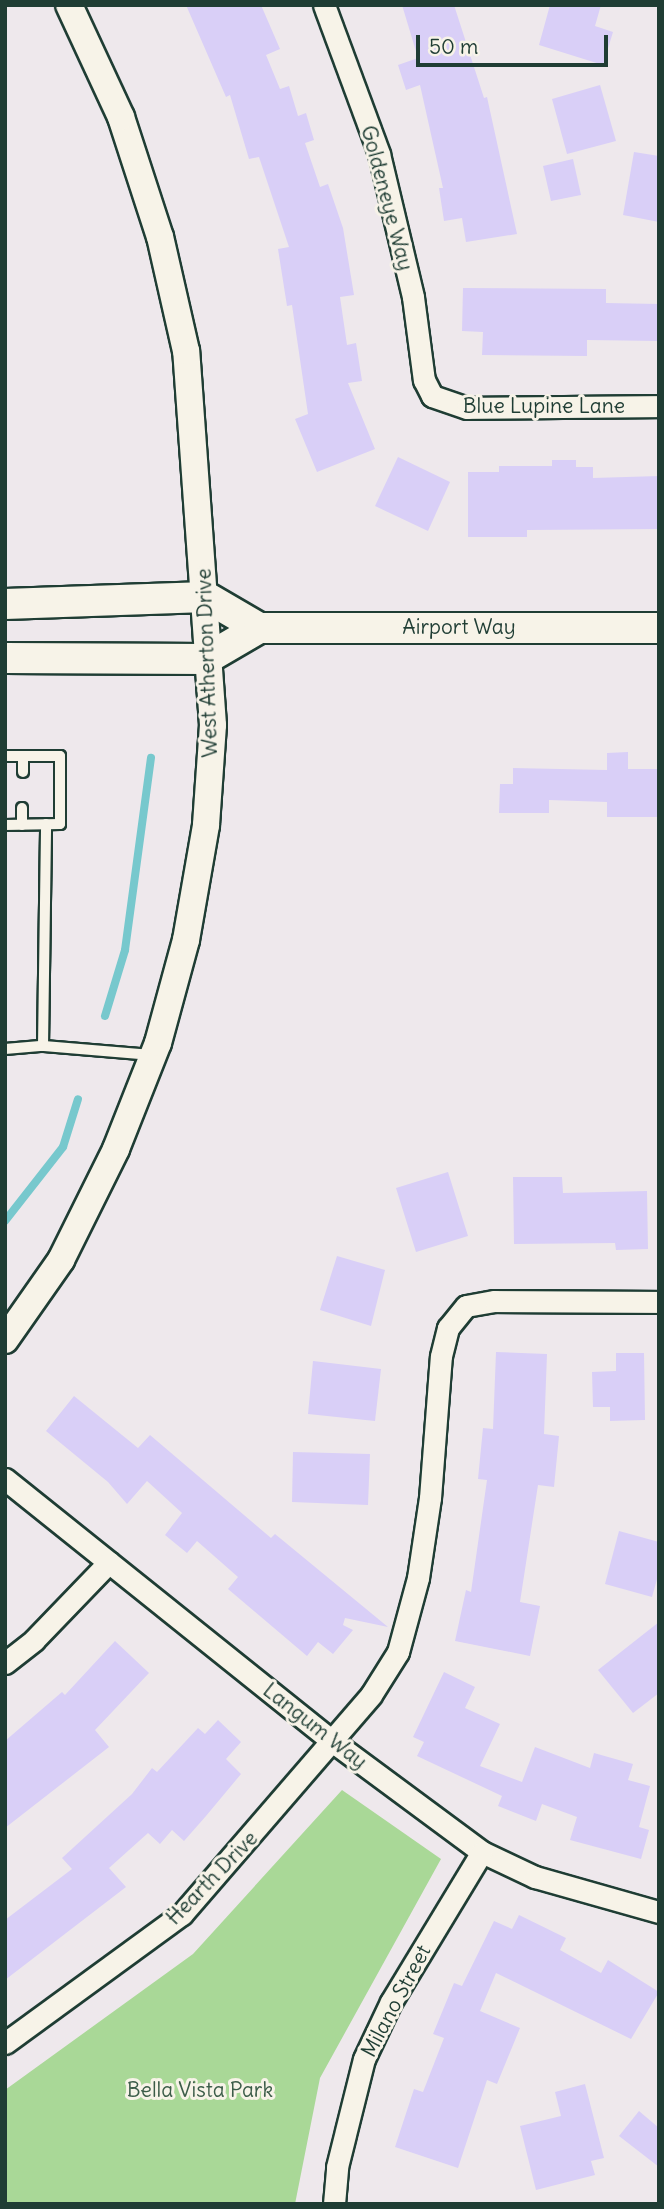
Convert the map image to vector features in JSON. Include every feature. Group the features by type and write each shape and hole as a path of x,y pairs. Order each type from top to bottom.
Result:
{"main road":[{"path":"5,604 206,597 259,628 206,659 5,658"},
{"name":"Airport Way","path":"259,628 659,628"}],"street":[{"name":"West Atherton Drive","path":"5,1340 61,1260 116,1149 153,1055 186,940 206,825 213,725 206,659 206,597 192,398 163,250 121,117 69,5"},
{"name":"Goldeneye Way","path":"324,5 379,154 412,297 424,380 432,396"},
{"name":"Blue Lupine Lane","path":"432,396 467,408 659,406"},
{"name":"Hearth Drive","path":"5,2043 182,1914 371,1695 398,1652 418,1578 430,1498 441,1356 448,1328 466,1306 495,1301 659,1302"},
{"name":"Langum Way","path":"5,1479 332,1741 482,1852 535,1877 659,1912"},
{"path":"5,1663 109,1562"},
{"name":"Milano Street","path":"334,2204 342,2141 363,2059 391,2002 482,1852"}],"lane":[{"path":"5,756 60,756 60,824 5,825"},
{"path":"23,756 23,772"},
{"path":"22,807 22,825"},
{"path":"43,1046 46,824"},
{"path":"5,1049 43,1046 153,1055"}],"green space":[{"name":"Bella Vista Park","path":"342,1790 441,1859 320,2078 295,2204 5,2204 5,2090 193,1954"}],"building":[{"path":"186,5 261,5 280,49 266,55 280,89 289,86 298,116 306,113 314,140 305,143 320,187 328,184 343,228 354,295 340,297 347,345 356,343 362,381 348,383 375,449 317,472 295,419 308,414 292,305 287,306 278,249 289,247 259,157 249,159 230,95 226,97"},
{"path":"402,5 454,5 484,98 487,97 517,234 466,242 462,218 444,221 439,188 443,188 420,85 406,90 398,65 418,58"},
{"path":"550,5 601,5 595,26 613,32 603,65 539,45"},
{"path":"600,85 616,141 567,154 552,99"},
{"path":"634,152 659,156 659,222 623,215"},
{"path":"573,159 581,195 551,201 543,166"},
{"path":"463,288 606,289 606,303 659,304 659,341 587,340 587,356 482,355 483,332 462,331"},
{"path":"398,457 450,482 428,531 375,506"},
{"path":"552,460 576,460 576,467 593,467 593,478 659,476 659,529 527,530 527,537 468,537 468,472 499,472 499,466 552,466"},
{"path":"628,752 628,769 659,769 659,817 607,817 607,802 549,800 549,813 499,813 500,784 513,784 513,768 607,770 607,753"},
{"path":"448,1172 468,1236 416,1252 396,1188"},
{"path":"513,1177 562,1177 563,1193 647,1191 648,1249 616,1250 615,1243 514,1244"},
{"path":"337,1256 385,1270 371,1326 320,1310"},
{"path":"496,1352 547,1354 544,1434 559,1436 554,1487 538,1485 520,1602 540,1606 530,1656 455,1641 466,1590 471,1592 487,1480 478,1479 483,1428 493,1429"},
{"path":"616,1353 644,1353 645,1420 610,1421 610,1407 593,1407 592,1372 616,1371"},
{"path":"313,1361 381,1369 375,1421 308,1414"},
{"path":"74,1396 138,1448 150,1435 271,1538 275,1534 388,1627 345,1618 343,1625 353,1630 333,1654 318,1642 307,1656 228,1589 238,1577 197,1541 187,1553 165,1535 182,1513 147,1481 127,1504 108,1482 46,1431"},
{"path":"293,1452 370,1454 368,1505 292,1502"},
{"path":"619,1531 659,1542 659,1572 652,1597 605,1584"},
{"path":"659,1622 659,1693 633,1713 598,1670"},
{"path":"115,1641 149,1673 95,1730 109,1747 5,1828 5,1741 62,1692 65,1695"},
{"path":"444,1672 475,1687 465,1708 500,1724 480,1766 522,1782 535,1747 590,1768 594,1753 633,1764 628,1780 650,1786 639,1827 649,1830 641,1859 570,1840 577,1817 542,1804 536,1821 498,1806 502,1796 417,1756 424,1742 413,1737"},
{"path":"218,1720 241,1742 226,1759 241,1774 184,1841 172,1830 160,1844 148,1833 109,1868 126,1887 5,1980 5,1920 72,1869 62,1858 132,1794 152,1768 157,1772 198,1728 205,1734"},
{"path":"519,1915 566,1938 560,1950 601,1973 608,1960 659,1992 631,2039 496,1973 480,2011 520,2028 497,2084 487,2080 458,2168 395,2147 414,2089 423,2092 444,2038 433,2034 454,1983 462,1986 494,1921 512,1929"},
{"path":"585,2084 604,2158 591,2161 595,2175 536,2190 520,2126 561,2116 555,2092"},
{"path":"639,2111 659,2128 659,2167 619,2136"}],"waterway":[{"path":"105,1016 125,950 151,758"},
{"path":"5,1221 63,1147 78,1099"}]}
